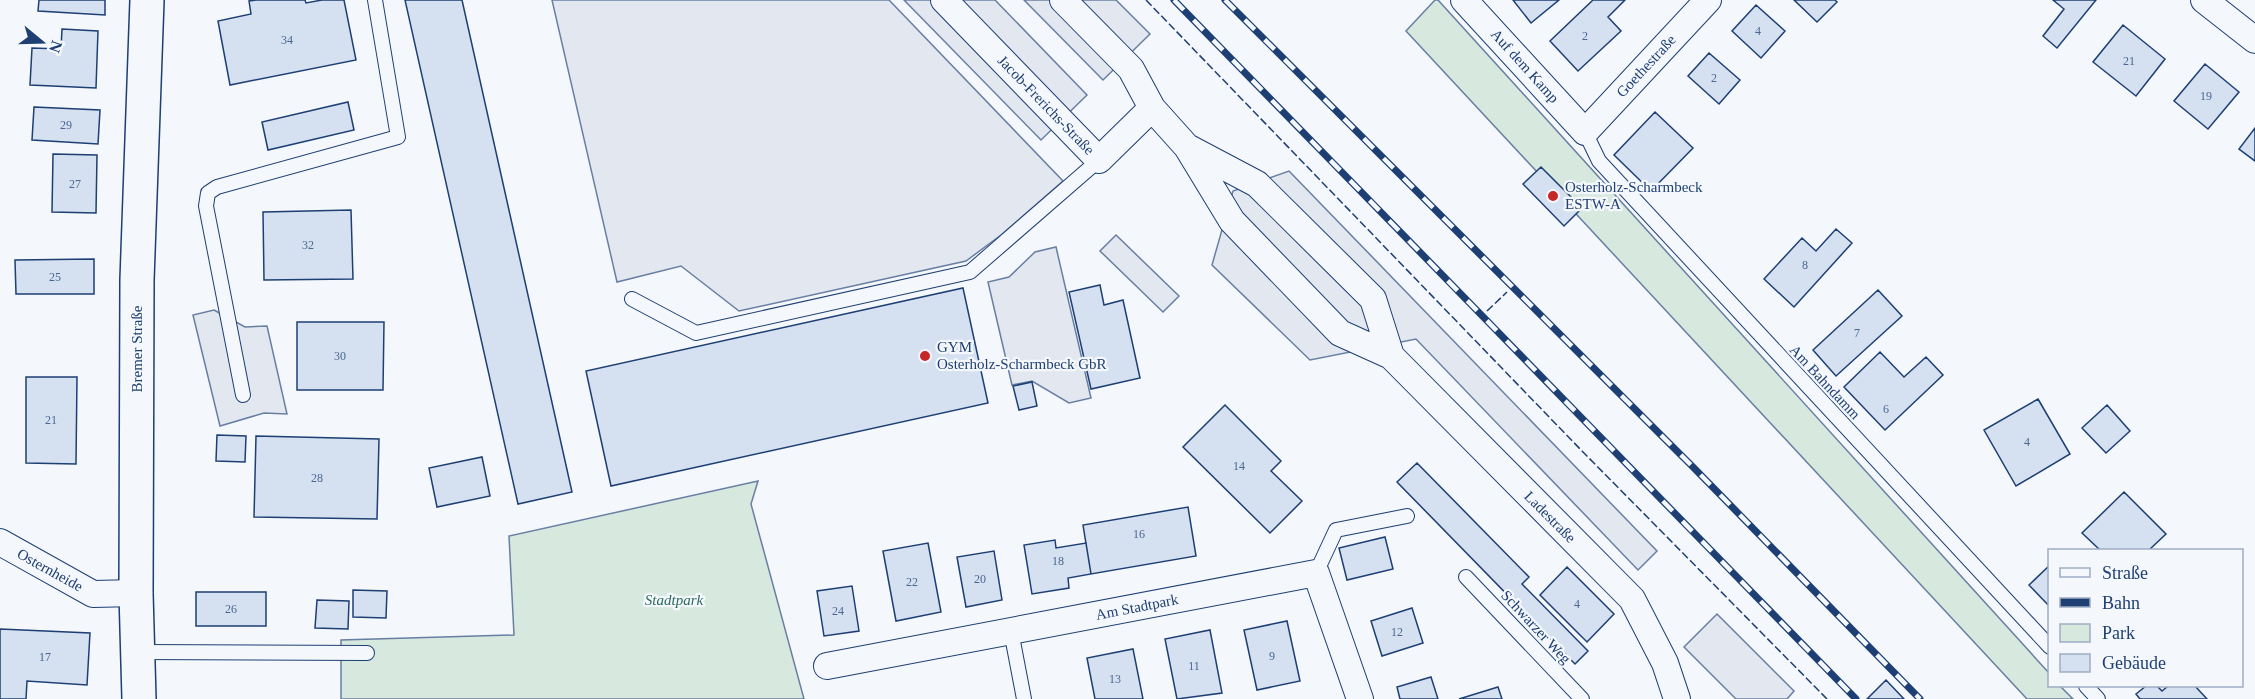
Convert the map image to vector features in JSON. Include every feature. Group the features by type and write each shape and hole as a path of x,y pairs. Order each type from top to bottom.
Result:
{"street":[{"name":"Bremer Straße","path":"139,699 136,593 137,280 147,0"},
{"name":"Jacob-Frerichs-Straße","path":"944,0 1099,160 1152,108"},
{"path":"1063,0 1131,69 1152,108"},
{"name":"Auf dem Kamp","path":"1464,0 1585,132"},
{"name":"Goethestraße","path":"1585,132 1708,0"},
{"path":"2204,0 2255,40"},
{"name":"Ladestraße","path":"1152,108 1187,147 1232,221 1340,333 1391,356 1632,599 1665,663 1677,699"},
{"name":"Ladestraße","path":"1187,147 1257,184 1373,299 1391,356"},
{"name":"Osternheide","path":"0,542 93,594 136,593"},
{"path":"1316,573 1359,699"},
{"name":"Am Stadtpark","path":"827,666 1316,573"}],"lane":[{"path":"243,395 207,206 208,193 217,186 398,137 375,0"},
{"name":"Am Bahndamm","path":"1585,132 1599,161 2048,646"},
{"path":"632,299 696,333 970,272 1099,160"},
{"path":"1316,573 1336,530 1407,516"},
{"name":"Schwarzer Weg","path":"1466,577 1582,699"},
{"path":"1011,631 1024,699"},
{"path":"137,652 367,653"},
{"path":"2087,687 2098,699"}],"green space":[{"path":"1435,0 1438,0 2048,672 2048,687 2061,687 2073,699 2027,699 1406,31"},
{"name":"Stadtpark","path":"758,481 751,504 804,699 341,699 341,640 514,635 509,536"}],"shaded area":[{"path":"552,0 889,0 1063,181 1001,235 966,261 739,311 681,266 617,282"},
{"path":"904,0 995,0 1087,95 1041,140"},
{"path":"1024,0 1116,0 1150,34 1103,80"},
{"path":"1289,171 1657,551 1638,570 1416,339 1310,360 1212,265 1233,191"},
{"path":"1116,235 1179,296 1163,312 1100,251"},
{"path":"1056,247 1091,398 1069,403 1032,381 1012,385 988,282 1009,277 1035,252"},
{"path":"214,310 245,327 267,326 287,414 264,413 220,426 193,315"},
{"path":"1717,614 1794,691 1787,699 1736,699 1684,647"}],"building":[{"path":"39,0 105,0 105,15 38,11"},
{"path":"305,0 306,3 344,0 356,60 230,85 218,21 251,14 249,1"},
{"path":"405,0 462,0 572,492 518,504"},
{"path":"1513,0 1559,0 1531,23"},
{"path":"1593,0 1625,0 1608,17 1621,31 1578,71 1550,41"},
{"path":"1794,0 1835,0 1837,2 1817,22"},
{"path":"2053,0 2096,0 2057,48 2043,36 2064,9"},
{"path":"1756,5 1785,31 1761,58 1732,31"},
{"path":"2123,25 2165,59 2136,96 2093,62"},
{"path":"62,29 98,31 96,88 30,85 32,48 61,49"},
{"path":"1709,53 1740,80 1719,104 1688,76"},
{"path":"2205,64 2239,92 2208,129 2174,101"},
{"path":"348,102 354,130 268,150 262,122"},
{"path":"34,107 100,110 98,144 32,140"},
{"path":"1655,112 1693,148 1651,191 1614,155"},
{"path":"2255,128 2255,161 2239,149"},
{"path":"53,154 97,155 96,213 52,212"},
{"name":"Osterholz-Scharmbeck ESTW-A","path":"1541,167 1582,208 1564,226 1523,184"},
{"path":"351,210 353,279 264,280 263,212"},
{"path":"1836,229 1852,243 1794,307 1764,279 1802,238 1816,251"},
{"path":"94,259 94,294 16,294 15,260"},
{"path":"1100,285 1104,305 1123,300 1140,378 1091,389 1069,292"},
{"path":"963,288 988,403 611,486 586,371"},
{"path":"1878,290 1902,316 1836,376 1813,350"},
{"path":"297,322 384,322 383,390 297,390"},
{"path":"1880,352 1904,377 1926,357 1943,375 1885,430 1844,387"},
{"path":"26,377 77,377 76,464 26,463"},
{"path":"1032,382 1037,406 1019,410 1013,386"},
{"path":"2038,399 2070,454 2016,486 1984,430"},
{"path":"1225,405 1281,461 1271,471 1302,501 1270,533 1183,447"},
{"path":"2107,405 2130,431 2106,453 2082,428"},
{"path":"217,435 246,436 245,462 216,461"},
{"path":"256,436 379,439 377,519 254,517"},
{"path":"482,457 490,496 437,507 429,468"},
{"path":"1417,463 1529,577 1522,584 1588,651 1575,664 1397,482"},
{"path":"2124,492 2166,534 2150,549 2099,549 2082,533"},
{"path":"1188,507 1196,556 1091,574 1083,525"},
{"path":"1385,537 1393,569 1347,580 1339,548"},
{"path":"1055,540 1056,548 1086,543 1091,574 1068,578 1069,588 1032,594 1024,545"},
{"path":"928,543 941,612 896,621 883,551"},
{"path":"994,551 1002,600 966,607 957,557"},
{"path":"1567,567 1614,614 1587,642 1540,595"},
{"path":"2048,567 2048,605 2029,585"},
{"path":"852,586 859,631 824,636 817,591"},
{"path":"353,590 387,591 386,618 353,617"},
{"path":"196,592 266,592 266,626 196,626"},
{"path":"317,600 349,601 348,629 315,628"},
{"path":"1412,608 1423,643 1382,656 1371,621"},
{"path":"1287,621 1300,681 1257,690 1244,630"},
{"path":"0,629 90,633 87,685 27,681 26,699 0,699"},
{"path":"1210,630 1222,693 1177,699 1165,639"},
{"path":"1133,649 1143,699 1095,699 1087,658"},
{"path":"1431,677 1438,699 1400,699 1397,687"},
{"path":"1886,680 1904,699 1867,699"},
{"path":"1498,687 1502,699 1459,699"},
{"path":"2145,687 2158,687 2162,691 2167,687 2196,687 2207,699 2140,699 2136,694"}],"railway":[{"path":"1174,0 1856,699"},
{"path":"1225,0 1693,467 1920,699"}],"fence":[{"path":"1146,0 1582,451 1827,699"},
{"path":"1487,311 1507,292"}],"place":[{"name":"Osterholz-Scharmbeck ESTW-A","path":"1553,196"},
{"name":"GYM Osterholz-Scharmbeck GbR","path":"925,356"}]}
